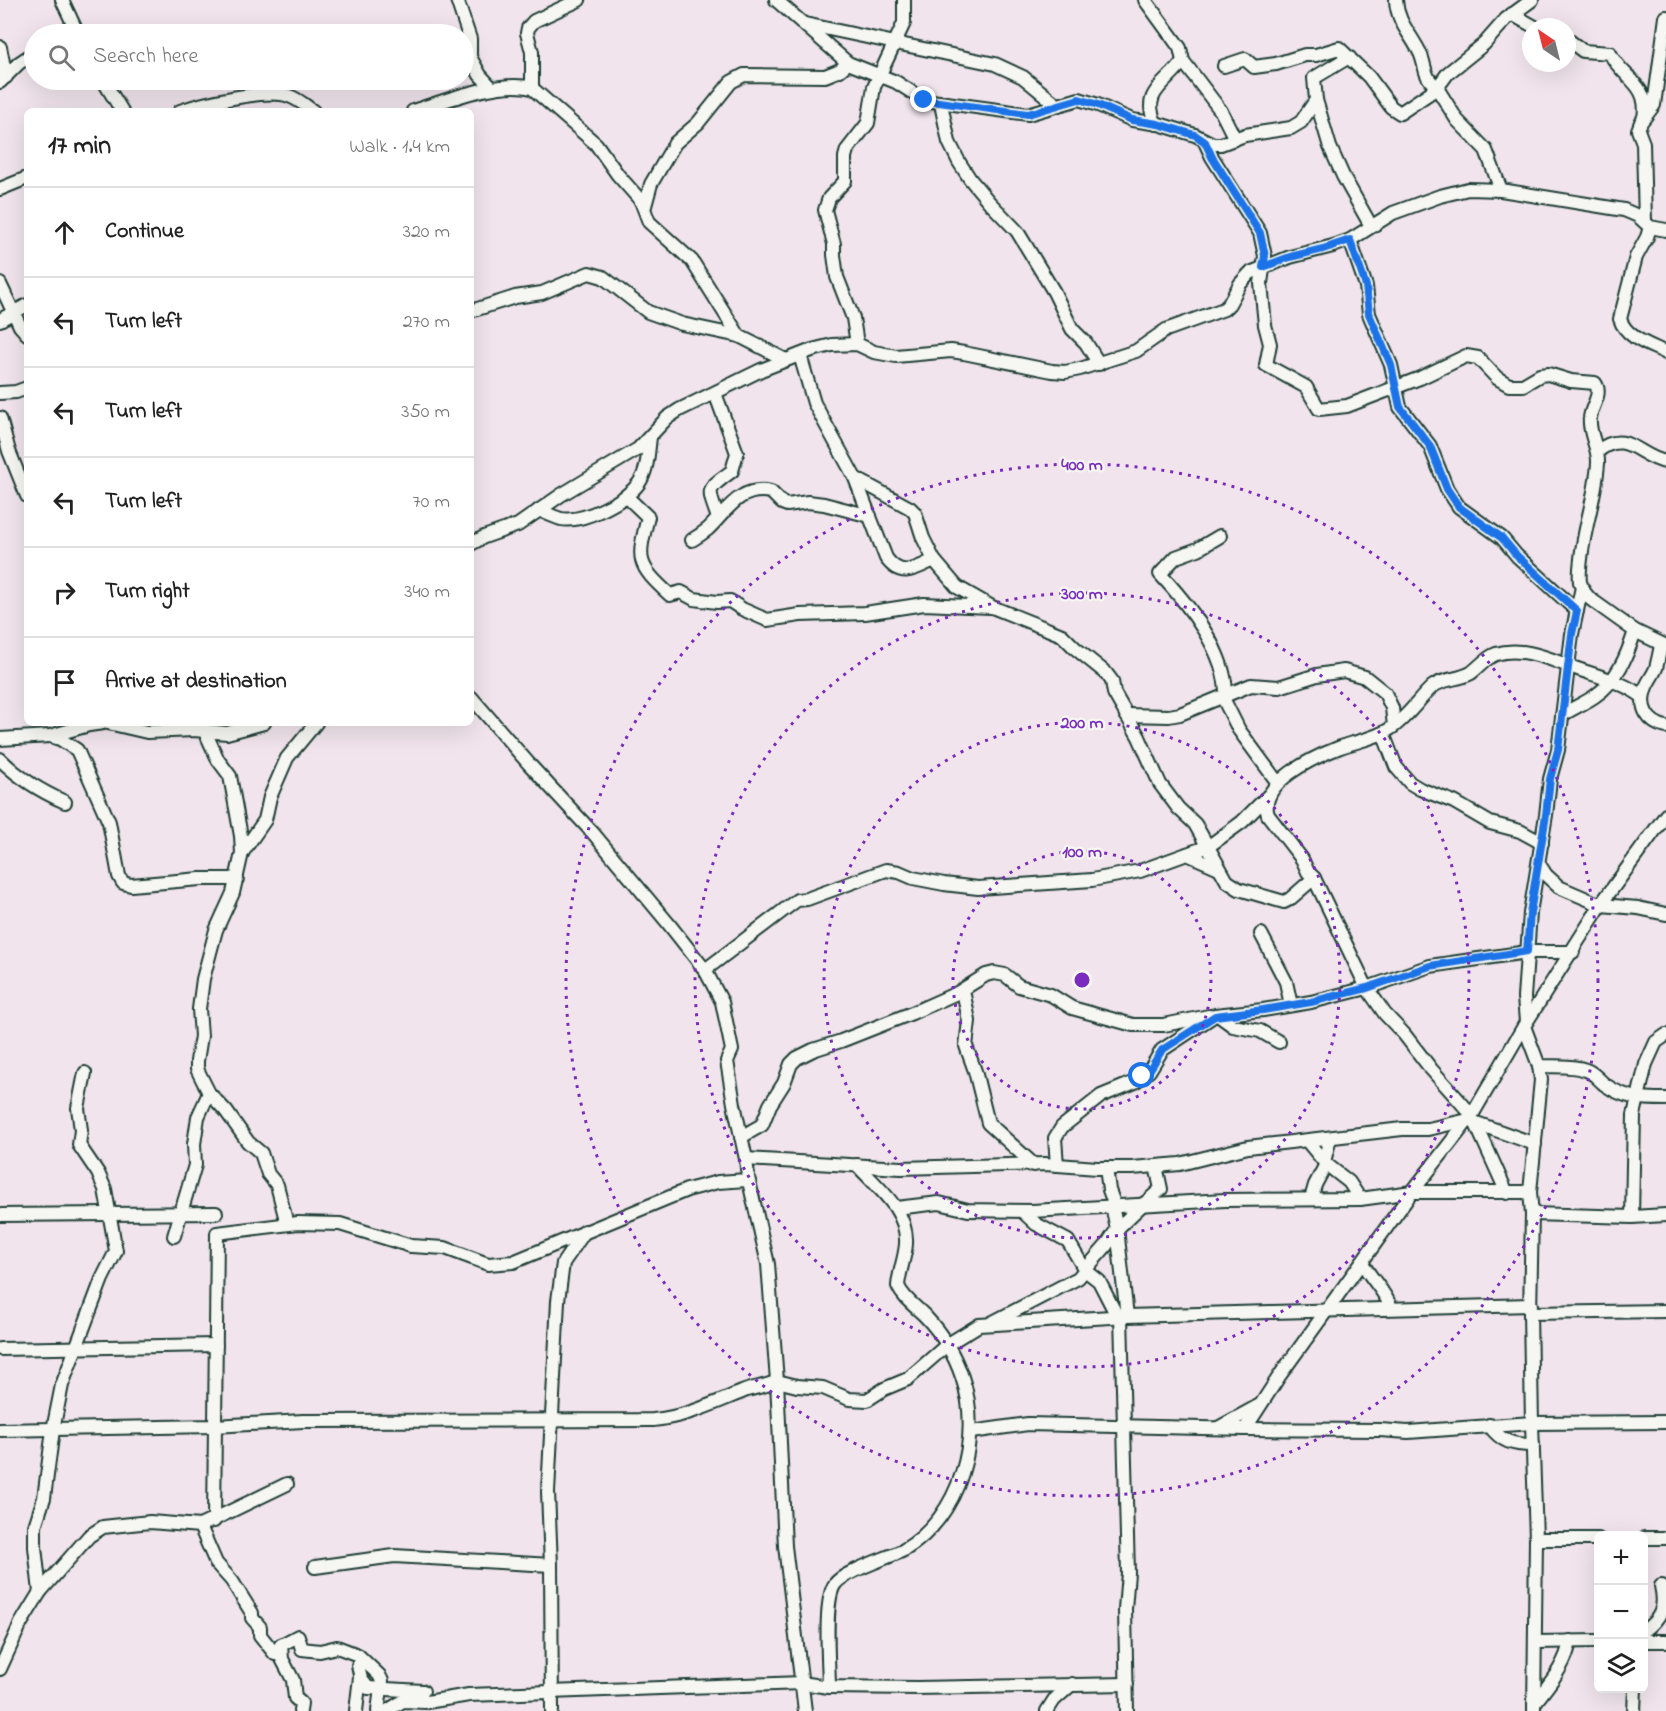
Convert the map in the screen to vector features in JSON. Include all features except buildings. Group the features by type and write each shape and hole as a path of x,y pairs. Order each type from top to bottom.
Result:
{"street":[{"path":"62,0 72,24"},
{"path":"457,0 465,24"},
{"path":"532,88 532,52 526,33 528,28 534,21 579,0"},
{"path":"776,0 848,63 896,82 924,100 941,104 1028,114 1079,99 1132,120 1156,124 1195,135 1205,142 1221,144 1245,135 1291,128 1301,122 1316,100"},
{"path":"857,344 853,318 837,277 834,244 825,210 829,198 845,181 847,150 868,123 871,95 878,74 904,22 904,0"},
{"path":"1145,0 1180,48 1183,61 1221,111 1235,139"},
{"path":"1396,0 1397,12 1402,25 1420,54 1427,78 1437,88 1457,120 1486,150 1501,190"},
{"path":"1224,66 1245,59 1254,67 1263,66 1295,57 1316,56 1339,48 1370,77 1391,107 1400,113 1437,88 1448,73 1484,44 1512,14 1532,0"},
{"path":"1512,14 1522,20"},
{"path":"1666,17 1654,105 1638,130 1643,143 1647,224 1643,245 1636,257 1620,320 1623,328 1629,334 1666,353"},
{"path":"804,24 995,64 1023,77 1057,105"},
{"path":"1576,46 1583,51 1610,53 1615,63 1639,87 1644,100 1644,118"},
{"path":"0,47 3,79"},
{"path":"1349,57 1314,78 1316,100 1330,147 1343,176 1371,226"},
{"path":"3,79 24,60"},
{"path":"1156,124 1151,114 1150,104 1156,90 1174,74 1183,61"},
{"path":"645,206 651,184 675,143 699,123 722,91 737,77 744,75 825,76 840,70 848,63"},
{"path":"474,64 492,88"},
{"path":"423,108 492,88 522,85 532,88 596,144 645,206 649,222 692,261 739,336"},
{"path":"109,90 120,108"},
{"path":"191,108 273,92 291,96 309,108"},
{"path":"941,104 949,142 959,162 983,195 1024,240 1072,329 1086,343 1099,364"},
{"path":"1205,142 1260,233 1265,256 1261,283 1265,325 1270,344 1266,365 1306,387 1319,409 1347,406 1396,388 1466,356 1478,358 1500,381 1509,385 1523,385 1540,375 1548,374 1571,381 1592,382 1598,387 1590,419 1598,451 1595,484 1583,534 1580,572 1582,587 1568,666 1558,750 1550,779 1530,913 1524,997 1525,1024 1539,1066 1541,1080 1530,1192 1532,1214 1532,1423 1536,1539 1534,1708"},
{"path":"0,189 24,179"},
{"path":"474,542 518,525 561,495 638,449 667,418 679,410 812,350 832,345 857,344 874,352 896,356 951,351 1059,372 1072,371 1136,351 1177,325 1219,312 1229,304 1244,278 1263,267 1350,240 1393,213 1440,196 1468,189 1501,190 1624,210 1647,224 1666,230"},
{"path":"1350,240 1366,286 1369,314 1391,365 1400,407 1430,446 1447,489 1459,507 1502,538 1517,556 1577,611"},
{"path":"474,310 515,297 542,293 589,273 603,277 648,312 682,324 739,336 786,360"},
{"path":"0,284 24,331"},
{"path":"0,320 24,306"},
{"path":"800,355 814,403 855,478 886,558 892,566 902,570 912,570 934,561"},
{"path":"0,393 24,389"},
{"path":"715,393 737,453 732,471 712,486 709,493 718,518"},
{"path":"0,418 9,451 24,488"},
{"path":"539,510 562,519 580,518 603,509 626,496 640,482 645,468 650,437"},
{"path":"1598,451 1604,446 1621,442 1639,448 1650,457 1666,462"},
{"path":"855,478 915,513 934,561 957,587 992,607 1062,635 1106,673 1112,681 1114,693 1139,737 1160,784 1178,808 1195,824 1219,868 1231,884 1284,902 1314,878"},
{"path":"692,540 738,497 754,491 771,492 787,505 808,502 824,504 870,516"},
{"path":"626,496 648,517 640,560 654,581 670,595 681,592 694,599 730,601 767,620 809,615 865,614 924,604 992,607"},
{"path":"1220,536 1198,549 1176,557 1160,574 1196,619 1217,656 1226,683 1224,697 1239,730 1278,783"},
{"path":"1582,587 1588,597 1635,631 1664,645 1643,698 1644,710 1648,718 1666,727"},
{"path":"1562,715 1594,697 1612,681 1629,649 1635,631"},
{"path":"705,970 797,900 807,899 886,870 944,884 978,888 1092,880 1140,871 1209,846 1242,822 1278,783 1292,772 1338,748 1388,730 1433,687 1467,675 1495,654 1511,652 1544,656 1612,681 1643,698"},
{"path":"1126,715 1180,714 1251,685 1279,687 1330,672 1350,673 1365,677 1385,693 1392,708 1388,730 1396,767 1410,783 1454,802 1490,823 1520,831 1542,843"},
{"path":"474,700 593,833 705,970 722,1002 732,1050 727,1061 748,1177 768,1264 777,1381 785,1546 805,1711"},
{"path":"2,740 50,736 85,726"},
{"path":"121,726 147,732 203,727 227,734 254,726"},
{"path":"242,853 265,820 270,797 287,758 314,726"},
{"path":"203,727 218,760 230,776 242,853 233,893 216,930 200,993 201,1046 196,1065 209,1093 226,1111 248,1142 261,1153 268,1174 277,1185 286,1224"},
{"path":"50,736 60,739 76,750 109,822 119,876 123,883 131,885 200,879 237,879"},
{"path":"0,759 21,778 65,802"},
{"path":"1269,795 1267,811 1272,821 1314,878 1367,988 1385,1014 1404,1034 1472,1120 1507,1193"},
{"path":"1245,1429 1412,1192 1472,1120 1525,1024 1601,905 1666,815"},
{"path":"1187,854 1219,868"},
{"path":"1539,864 1546,875 1559,887 1601,905 1638,908 1666,914"},
{"path":"1261,934 1286,982 1291,1005"},
{"path":"741,1137 762,1125 769,1107 796,1058 912,1013 963,990 980,977 994,973 1005,975 1019,986 1051,995 1078,1010 1133,1025 1164,1025 1291,1005 1367,988 1430,966 1527,951 1573,952"},
{"path":"963,990 969,1021 966,1046 988,1123 1034,1165"},
{"path":"1216,1015 1233,1026 1260,1031 1279,1042"},
{"path":"1057,1165 1055,1138 1062,1127 1104,1094 1135,1082 1149,1071 1162,1050 1216,1015"},
{"path":"1632,1216 1634,1115 1646,1064 1656,1042 1666,1035"},
{"path":"1539,1066 1585,1069 1615,1090 1638,1099 1666,1099"},
{"path":"40,1592 35,1526 44,1498 53,1430 62,1385 102,1279 115,1256 110,1213 102,1182 79,1145 81,1130 78,1108 85,1073"},
{"path":"174,1236 195,1165 194,1144 198,1117 209,1093"},
{"path":"746,1159 901,1168 1034,1165 1106,1168 1156,1166 1192,1162 1248,1148 1402,1129 1428,1129 1472,1120 1535,1144"},
{"path":"1311,1199 1325,1163 1330,1138"},
{"path":"1307,1141 1325,1163 1349,1182 1360,1198"},
{"path":"829,1688 829,1605 834,1585 846,1575 904,1549 931,1528 951,1498 959,1480 971,1432 965,1388 948,1344 897,1286 906,1244 903,1220 896,1208 857,1165"},
{"path":"990,1324 1010,1312 1067,1286 1085,1270 1117,1229 1160,1192 1173,1165"},
{"path":"1156,1166 1161,1187"},
{"path":"1106,1168 1117,1229 1122,1316 1128,1573 1125,1609 1127,1711"},
{"path":"214,1521 217,1233 298,1223 340,1224 411,1246 446,1248 488,1264 513,1262 585,1230 687,1190 718,1182 747,1180 748,1177"},
{"path":"896,1208 939,1203 968,1210 1022,1211 1225,1200 1360,1198 1412,1192 1530,1192"},
{"path":"1022,1211 1036,1224 1068,1241 1085,1270 1099,1281 1122,1316"},
{"path":"0,1215 216,1213"},
{"path":"1532,1214 1666,1215"},
{"path":"552,1711 548,1492 558,1301 563,1263 585,1230"},
{"path":"1362,1262 1391,1308"},
{"path":"0,1430 214,1426 303,1421 669,1419 702,1410 745,1390 767,1386 777,1381 797,1386 823,1388 849,1400 867,1400 884,1389 908,1379 948,1344 980,1324 1122,1316 1391,1308 1666,1311"},
{"path":"0,1348 216,1345"},
{"path":"1217,1428 1260,1405"},
{"path":"971,1432 1028,1424 1408,1432 1532,1423 1666,1422"},
{"path":"1489,1425 1503,1440 1511,1444 1533,1445"},
{"path":"0,1669 21,1623 40,1592 89,1536 103,1527 150,1522 200,1526 287,1484"},
{"path":"200,1526 216,1563 232,1581 252,1613 252,1618 260,1627 260,1635 275,1653 279,1651 281,1645 298,1636 302,1649 320,1651 337,1647 358,1655 379,1675 382,1681 377,1704 378,1711"},
{"path":"1648,1538 1666,1538"},
{"path":"1536,1539 1594,1539"},
{"path":"315,1567 394,1556 551,1565"},
{"path":"1648,1627 1659,1617 1662,1610 1661,1586"},
{"path":"1534,1708 1561,1667 1568,1653 1570,1641"},
{"path":"1536,1642 1594,1641"},
{"path":"1648,1641 1666,1641"},
{"path":"281,1645 282,1659 293,1680 296,1698 301,1703 300,1711"},
{"path":"356,1711 359,1671 368,1688 423,1691"},
{"path":"387,1711 408,1701 427,1702 469,1695 553,1690 801,1683 829,1688 1127,1684"},
{"path":"1047,1711 1054,1700 1072,1684"},
{"path":"1634,1711 1635,1693"}],"route":[{"path":"924,100 941,104 1033,114 1079,99 1132,120 1158,124 1195,135 1205,142 1260,233 1265,256 1263,267 1350,240 1366,286 1369,314 1391,365 1400,407 1430,446 1452,499 1467,514 1502,538 1517,556 1577,611 1572,634 1558,750 1552,766 1530,913 1527,951 1430,966 1367,988 1311,1002 1215,1016 1162,1050 1149,1071 1142,1076"}]}
